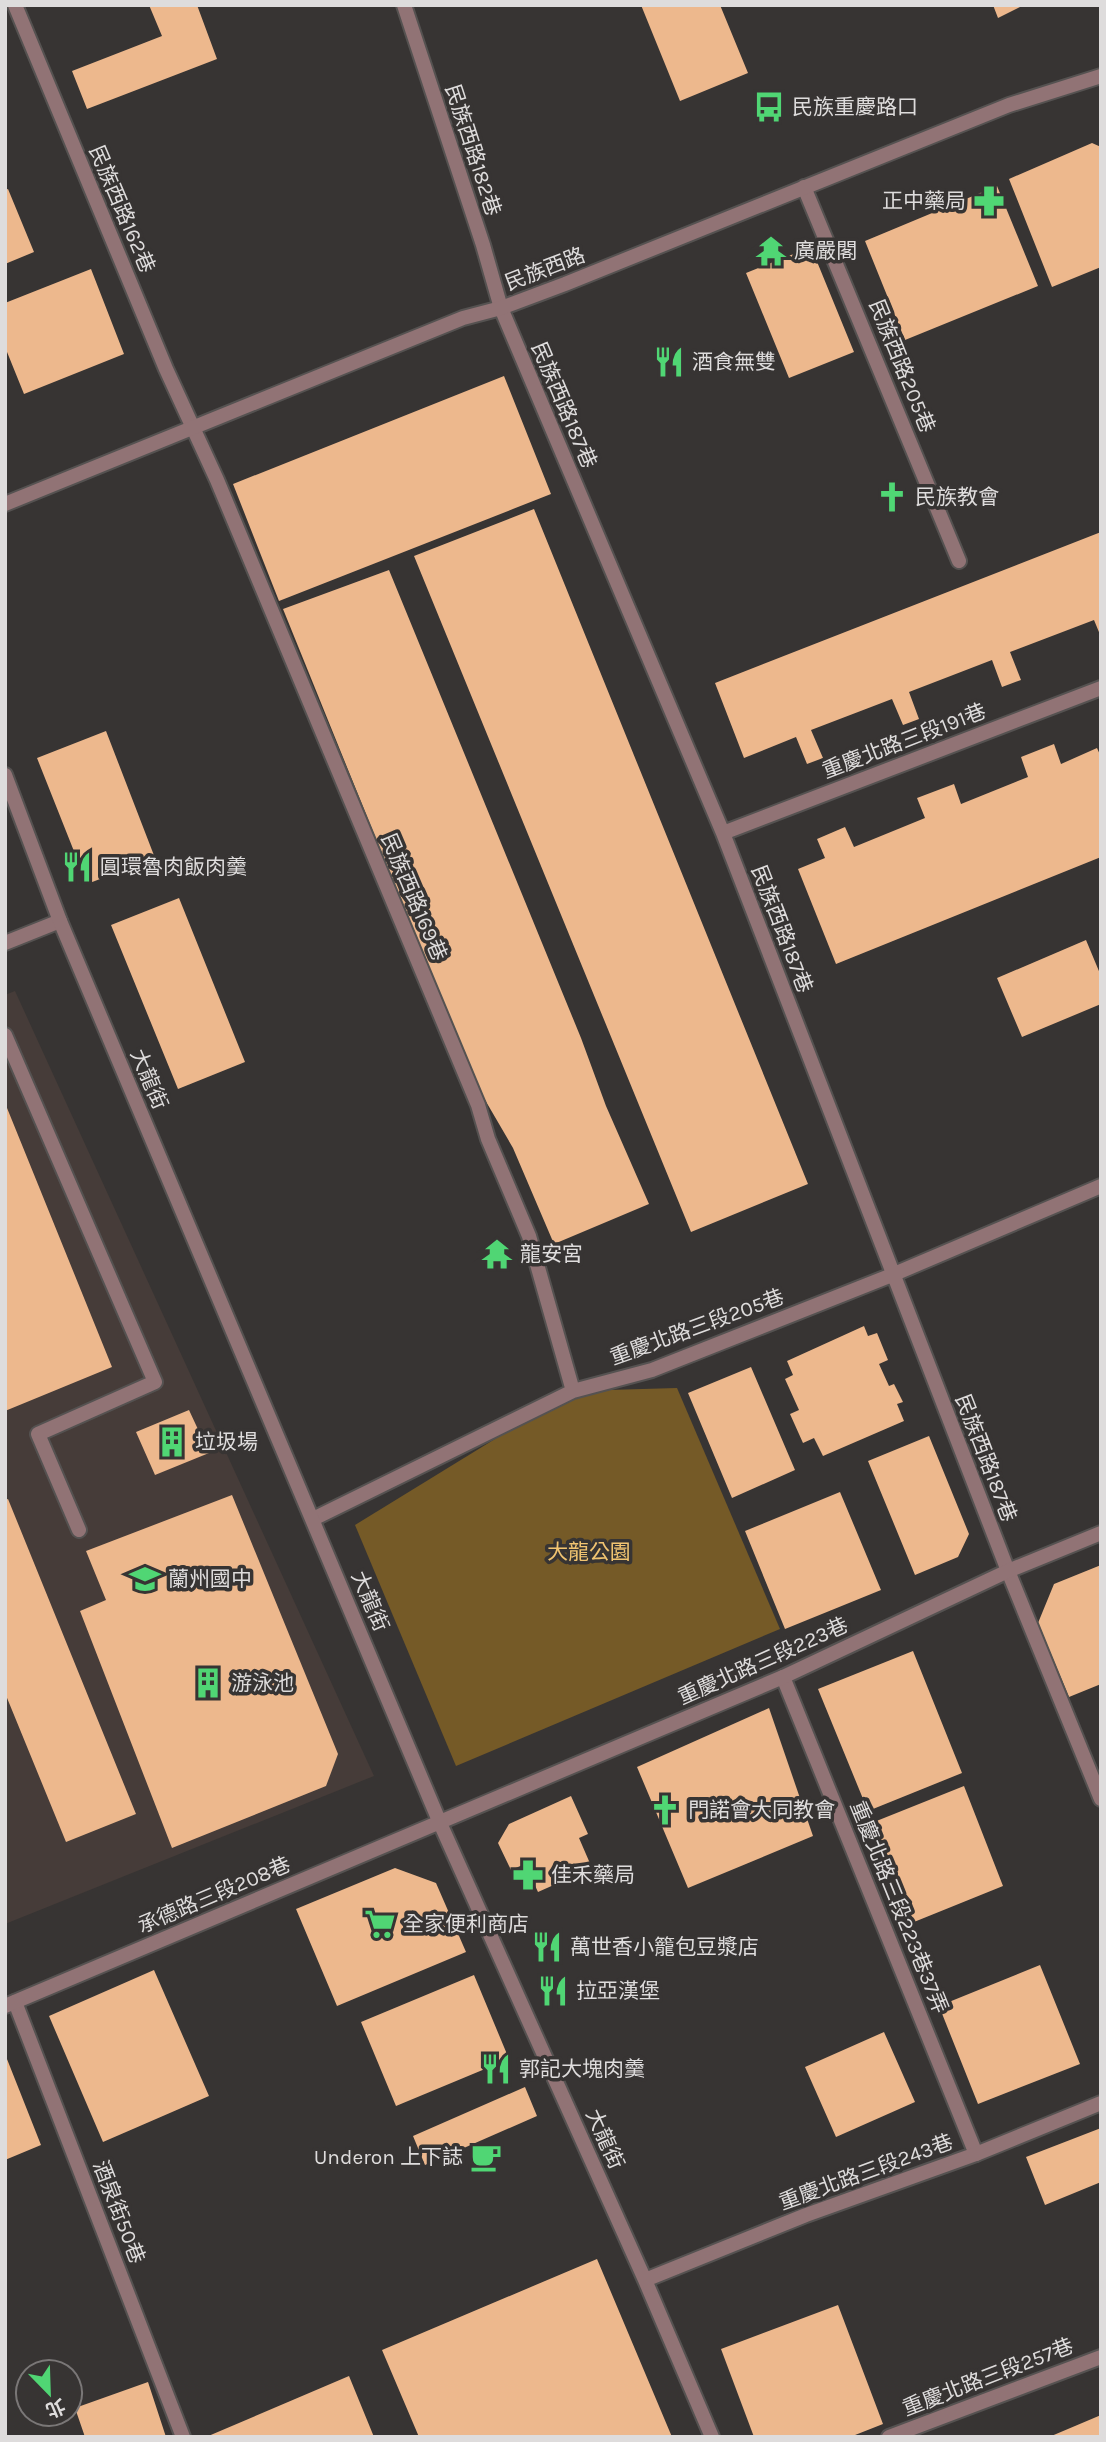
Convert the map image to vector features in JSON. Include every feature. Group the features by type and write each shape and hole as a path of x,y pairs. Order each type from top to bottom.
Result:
{"street":[{"name":"民族西路162巷","path":"15,5 193,428"},
{"name":"民族西路182巷","path":"404,5 501,308"},
{"name":"民族西路","path":"5,504 463,318 501,308 1009,105 1101,76"},
{"name":"民族西路205巷","path":"804,187 959,561"},
{"name":"民族西路187巷","path":"501,308 723,833 892,1275 1101,1799"},
{"name":"民族西路169巷","path":"193,428 478,1105 488,1139 529,1237 573,1391"},
{"name":"重慶北路三段191巷","path":"723,833 1100,691"},
{"name":"大龍街","path":"5,775 60,921 439,1823 645,2280 712,2437"},
{"path":"5,943 60,921"},
{"path":"5,1035 155,1382 38,1434 79,1530"},
{"name":"重慶北路三段205巷","path":"313,1519 573,1391 652,1370 892,1275 1101,1186"},
{"name":"重慶北路三段223巷","path":"439,1823 783,1677 1008,1571 1101,1533"},
{"name":"重慶北路三段223巷37弄","path":"783,1677 976,2154"},
{"name":"承德路三段208巷","path":"10,2004 439,1823"},
{"name":"酒泉街50巷","path":"10,2004 183,2437"},
{"name":"重慶北路三段243巷","path":"645,2280 806,2215 976,2154 1101,2103"},
{"name":"重慶北路三段257巷","path":"889,2437 1101,2357"}],"shaded area":[{"name":"蘭州國中","path":"15,991 374,1776 5,1924 5,995"}],"green space":[{"name":"大龍公園","path":"677,1388 780,1629 456,1766 355,1525 573,1391"}],"building":[{"path":"149,5 197,5 217,59 87,109 72,71 162,36"},
{"path":"641,5 720,5 748,73 680,101"},
{"path":"993,5 1024,5 998,18"},
{"path":"1092,143 1101,147 1101,267 1052,287 1009,179"},
{"path":"997,186 1038,286 905,340 865,241"},
{"path":"8,189 34,252 5,264 5,190"},
{"path":"811,247 854,352 789,378 746,273"},
{"path":"91,269 124,354 24,394 5,347 5,303"},
{"path":"504,376 551,494 279,601 233,484"},
{"path":"534,509 808,1184 691,1232 414,556"},
{"path":"1101,532 1101,637 1094,620 1010,652 1021,680 1002,687 992,660 909,692 919,719 903,725 892,699 811,730 823,758 807,764 796,737 744,758 715,683"},
{"path":"389,570 581,1038 606,1106 649,1204 554,1244 513,1148 474,1081 283,609"},
{"path":"106,731 155,858 87,884 37,758"},
{"path":"1054,744 1061,764 1097,748 1101,757 1101,857 836,964 798,869 825,858 817,839 845,827 854,847 925,818 917,798 954,784 961,804 1028,777 1021,757"},
{"path":"179,898 245,1062 178,1089 111,925"},
{"path":"1086,940 1101,976 1101,1004 1022,1037 997,978"},
{"path":"5,1103 112,1367 5,1411"},
{"path":"864,1326 868,1336 877,1333 888,1360 879,1364 889,1386 894,1384 903,1402 897,1404 904,1421 823,1456 814,1438 803,1443 790,1414 799,1410 785,1379 793,1375 787,1361"},
{"path":"751,1367 795,1470 732,1498 688,1393"},
{"name":"垃圾場","path":"189,1410 209,1453 155,1475 136,1432"},
{"path":"929,1436 969,1534 958,1557 915,1575 868,1461"},
{"path":"840,1492 881,1590 785,1629 745,1531"},
{"name":"游泳池","path":"232,1495 338,1754 326,1786 172,1848 80,1611 106,1600 86,1551"},
{"path":"8,1499 136,1814 66,1842 5,1693 5,1500"},
{"path":"1101,1565 1101,1684 1069,1697 1038,1623 1054,1584"},
{"path":"913,1651 962,1773 868,1811 818,1689"},
{"path":"769,1708 813,1836 688,1888 637,1767"},
{"path":"964,1786 1003,1886 914,1922 874,1822"},
{"path":"571,1796 588,1834 579,1838 592,1868 538,1892 525,1864 511,1870 498,1843 509,1824"},
{"path":"395,1868 436,1883 466,1952 337,2006 296,1909"},
{"path":"1040,1965 1080,2064 978,2104 939,2006"},
{"path":"154,1970 209,2096 103,2142 49,2016"},
{"path":"474,1975 509,2059 396,2106 361,2022"},
{"path":"884,2032 915,2102 836,2137 805,2067"},
{"path":"5,2054 41,2145 5,2160"},
{"path":"525,2087 537,2116 425,2165 413,2136"},
{"path":"1101,2128 1101,2182 1045,2205 1026,2157"},
{"path":"597,2259 672,2437 419,2437 382,2350"},
{"path":"838,2305 883,2424 850,2437 754,2437 721,2349"},
{"path":"349,2376 374,2437 206,2437"},
{"path":"148,2382 166,2437 85,2437 82,2428 84,2405"},
{"path":"1101,2415 1101,2437 1049,2437"}],"place":[{"name":"民族重慶路口","path":"769,107"},
{"name":"正中藥局","path":"989,201"},
{"name":"廣嚴閣","path":"771,251"},
{"name":"酒食無雙","path":"669,362"},
{"name":"民族教會","path":"892,497"},
{"name":"圓環魯肉飯肉羹","path":"77,867"},
{"name":"龍安宮","path":"497,1254"},
{"name":"垃圾場","path":"172,1442"},
{"name":"蘭州國中","path":"145,1579"},
{"name":"游泳池","path":"208,1683"},
{"name":"門諾會大同教會","path":"665,1810"},
{"name":"佳禾藥局","path":"528,1875"},
{"name":"全家便利商店","path":"380,1924"},
{"name":"萬世香小籠包豆漿店","path":"547,1947"},
{"name":"拉亞漢堡","path":"553,1991"},
{"name":"郭記大塊肉羹","path":"496,2069"},
{"name":"Underon 上下誌","path":"486,2157"}]}
